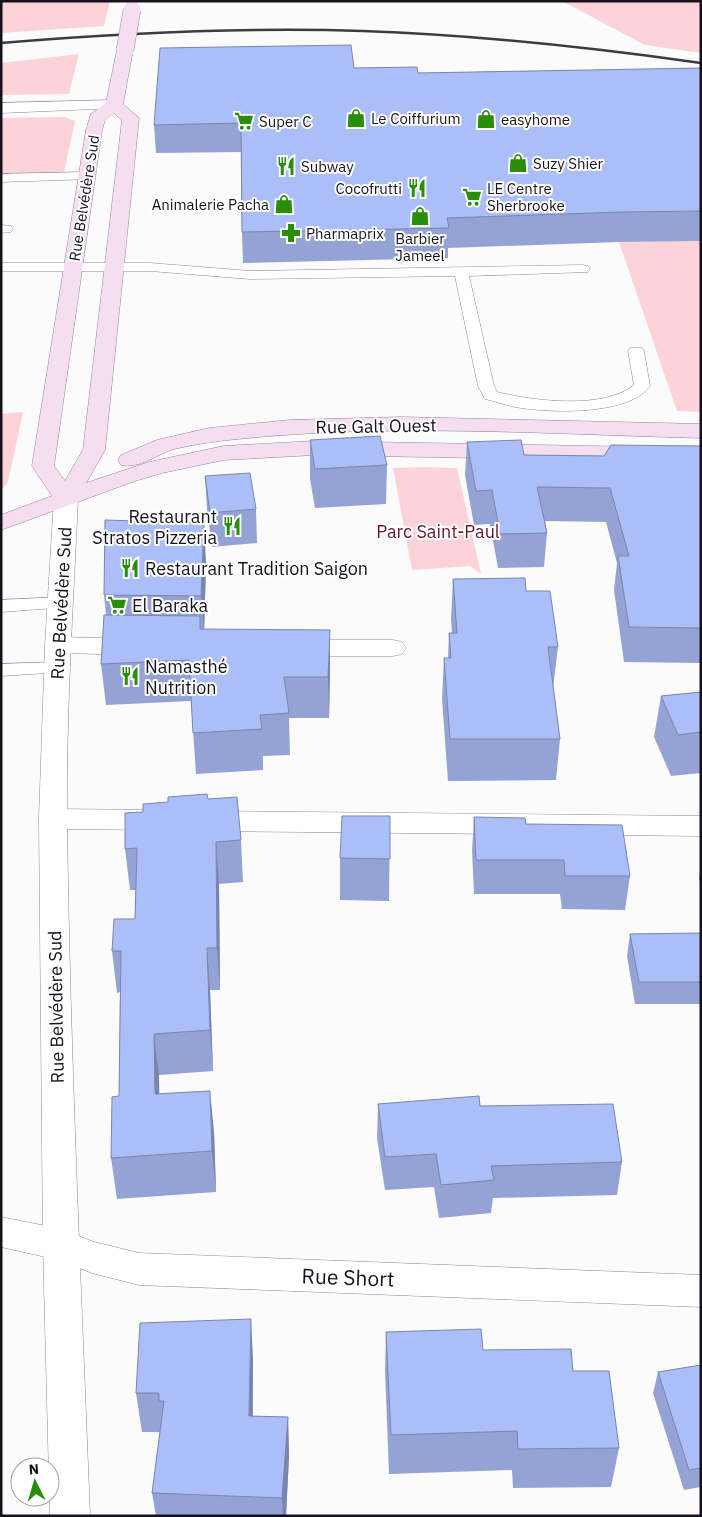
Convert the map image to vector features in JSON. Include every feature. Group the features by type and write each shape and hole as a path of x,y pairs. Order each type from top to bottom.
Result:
{"main road":[{"path":"114,105 132,6"},
{"name":"Rue Belvédère Sud","path":"114,105 132,118 94,450 66,499 43,466 97,118 114,105"},
{"name":"Rue Galt Ouest","path":"66,499 119,463 165,445 209,435 255,430 402,424 701,431"},
{"name":"Rue Galt Ouest","path":"1,523 157,467 224,453 269,449 406,448 701,455"}],"street":[{"path":"1,108 114,105"},
{"name":"Rue Belvédère Sud","path":"66,499 60,603 53,819 61,1245 70,1516"},
{"path":"58,657 164,647"},
{"path":"273,648 393,648"},
{"path":"53,819 701,826"},
{"name":"Rue Short","path":"1,1232 61,1245 99,1259 139,1269 701,1291"}],"lane":[{"path":"1,178 87,176"},
{"path":"1,267 114,266 179,268 224,274 250,275 583,269"},
{"path":"461,271 486,386 491,395 516,402 602,404 616,402 636,393 642,386 636,351"},
{"path":"1,606 60,603"},
{"path":"1,670 58,657"}],"green space":[{"path":"1,1 110,1 104,26 1,33"},
{"path":"562,1 701,1 701,53 645,45"},
{"path":"79,54 69,94 1,95 1,63"},
{"path":"65,117 75,121 64,172 1,173 1,118"},
{"path":"701,241 701,412 677,411 619,242"},
{"path":"23,412 8,482 1,490 1,414"},
{"name":"Parc Saint-Paul","path":"393,468 457,468 481,574 470,566 412,570"}],"building":[{"name":"LE Centre Sherbrooke","path":"351,45 354,68 417,67 418,73 701,68 701,211 447,218 449,228 242,232 241,123 154,125 160,48"},
{"path":"380,436 387,465 315,469 310,440"},
{"path":"521,440 524,455 604,456 611,445 701,446 701,628 629,627 618,556 629,556 610,488 537,487 547,533 500,534 492,490 476,491 467,442"},
{"path":"250,473 256,509 210,513 205,476"},
{"path":"105,520 204,523 201,596 104,595"},
{"path":"525,578 526,591 550,591 558,647 548,647 560,739 450,739 444,658 451,658 449,633 457,633 453,579"},
{"path":"104,615 200,616 200,629 330,630 328,677 284,677 289,713 260,715 262,729 193,733 189,660 101,664"},
{"path":"701,692 701,732 678,735 661,696"},
{"path":"207,794 208,799 237,797 241,840 216,842 217,948 207,948 210,1030 154,1034 155,1094 210,1091 212,1151 111,1158 112,1097 119,1096 121,951 112,951 114,919 135,919 137,848 125,849 125,813 143,812 143,804 168,802 168,797"},
{"path":"342,816 390,816 390,859 340,858"},
{"path":"474,817 525,818 526,824 622,825 630,876 565,876 564,860 476,860"},
{"path":"701,933 701,982 639,982 630,934"},
{"path":"479,1096 480,1106 613,1104 622,1162 491,1166 494,1180 441,1185 436,1154 385,1157 378,1104"},
{"path":"251,1319 249,1416 288,1417 282,1498 152,1493 164,1401 159,1401 159,1393 136,1393 140,1323"},
{"path":"481,1329 483,1350 571,1349 573,1371 609,1371 619,1448 518,1449 517,1431 391,1435 386,1332"},
{"path":"701,1365 701,1468 689,1470 658,1372"}],"railway":[{"path":"1,43 91,36 182,32 272,30 363,31 448,35 532,42 701,63"}],"place":[{"name":"Le Coiffurium","path":"356,118"},
{"name":"easyhome","path":"486,119"},
{"name":"Super C","path":"244,121"},
{"name":"Suzy Shier","path":"518,163"},
{"name":"Subway","path":"286,166"},
{"name":"Cocofrutti","path":"417,188"},
{"name":"LE Centre Sherbrooke","path":"472,197"},
{"name":"Animalerie Pacha","path":"284,204"},
{"name":"Barbier Jameel","path":"420,216"},
{"name":"Pharmaprix","path":"291,233"},
{"name":"Restaurant Stratos Pizzeria","path":"232,526"},
{"name":"Restaurant Tradition Saigon","path":"130,568"},
{"name":"El Baraka","path":"117,605"},
{"name":"Namasthé Nutrition","path":"130,676"}]}
